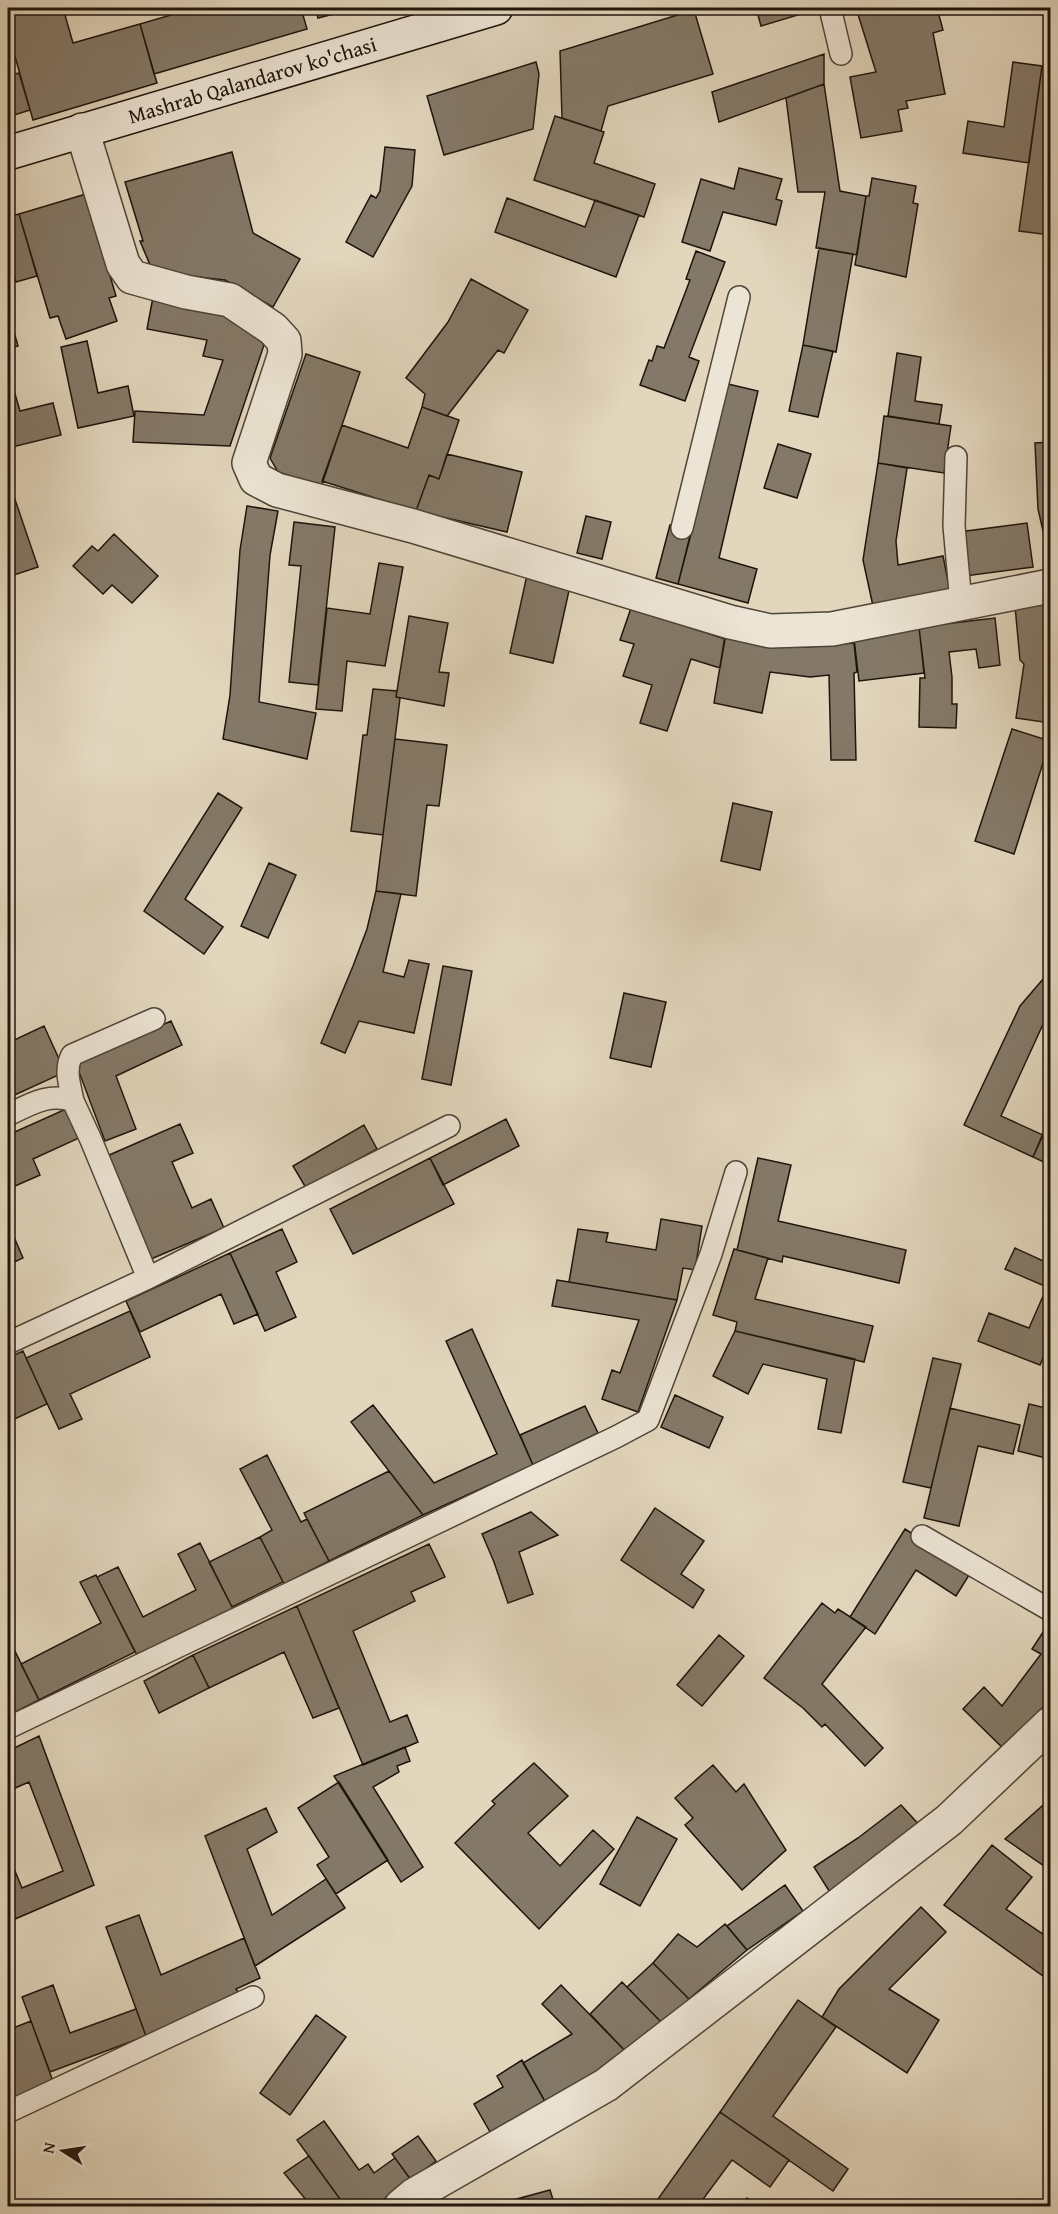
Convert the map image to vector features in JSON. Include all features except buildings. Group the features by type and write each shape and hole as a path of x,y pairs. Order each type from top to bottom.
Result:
{"street":[{"name":"Mashrab Qalandarov ko'chasi","path":"8,153 496,8"},
{"path":"82,130 123,264 132,278 176,290 230,300 273,329 284,341 285,354 249,463 256,479 277,490 667,592 730,622 770,631 832,629 1050,586"},
{"path":"401,2206 414,2195 606,2085 949,1820 1050,1724"}],"lane":[{"path":"830,8 841,54"},
{"path":"682,528 739,297"},
{"path":"956,457 954,526 961,603"},
{"path":"148,1278 73,1101 67,1071 72,1055 154,1019"},
{"path":"8,1115 60,1096 73,1101"},
{"path":"8,1343 148,1278 449,1126"},
{"path":"8,1728 648,1420 707,1264 736,1172"},
{"path":"922,1536 1050,1610"},
{"path":"8,2112 252,1997"}]}
